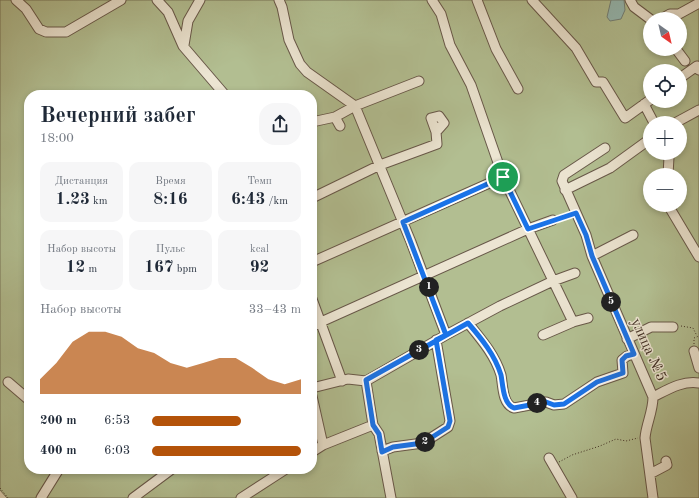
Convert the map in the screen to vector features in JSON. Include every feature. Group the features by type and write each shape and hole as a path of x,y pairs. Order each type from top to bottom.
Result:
{"street":[{"path":"16,0 26,9 39,29 46,32 66,32 121,0"},
{"path":"157,0 168,12 183,46 221,90"},
{"path":"183,46 188,21 200,0"},
{"path":"279,0 282,7 289,40 300,64 307,72 354,106 380,165 425,276 446,335"},
{"path":"432,0 441,14 450,45 471,85 503,177 573,322"},
{"path":"488,0 479,3 496,49 518,88"},
{"path":"532,0 576,48 596,82 603,82 625,118 643,105"},
{"path":"630,0 634,7 643,14"},
{"path":"683,12 699,3"},
{"path":"681,56 685,61"},
{"path":"687,73 697,66 699,70"},
{"path":"317,121 335,116 354,106 419,81"},
{"path":"687,116 699,110"},
{"path":"335,116 340,126"},
{"path":"317,196 380,165 437,144 436,132"},
{"path":"605,148 564,175 562,181 565,190 610,168 643,144"},
{"path":"317,260 503,177"},
{"name":"улица №5","path":"565,190 586,235 592,256 653,397 653,404 645,429 653,498"},
{"path":"672,212 699,257"},
{"path":"317,324 528,229 553,220"},
{"path":"592,256 633,235"},
{"path":"317,387 348,379 366,380 468,323 553,281 575,273"},
{"path":"543,335 573,322 588,318"},
{"path":"468,323 493,357 499,368 507,402 514,408 546,402 554,405 564,404 597,382 623,373 622,360 626,356 634,354"},
{"path":"317,326 342,381"},
{"path":"627,339 651,327 673,326"},
{"path":"382,452 393,447 423,443 448,427 450,421 436,340"},
{"path":"694,351 699,368"},
{"path":"366,380 373,425 379,434 391,498"},
{"path":"8,382 24,396"},
{"path":"653,397 680,384 692,382 699,383"},
{"path":"317,418 323,445"},
{"path":"317,449 373,425"},
{"path":"650,474 667,465 666,461"},
{"path":"551,462 572,498"},
{"path":"40,498 56,474"},
{"path":"133,498 165,474"},
{"path":"241,498 278,474"}],"path":[{"path":"553,220 576,213"},
{"path":"673,326 694,328 698,336 694,338 694,351"},
{"path":"551,462 596,448 616,439 626,441 645,438"},
{"path":"0,488 8,498"}],"green space":[{"path":"0,0 699,0 699,498 7,498 0,490"}],"water":[{"path":"611,0 624,0 625,10 621,19 610,21 607,17"}],"route":[{"path":"503,177 403,222 425,276 446,335 436,340 450,421 448,427 423,443 393,447 382,452 379,434 373,425 366,380 436,340 468,323 487,347 499,368 507,402 514,408 546,402 554,405 564,404 597,382 623,373 622,360 624,357 634,354 592,256 586,235 576,213 528,229 503,177"}]}
